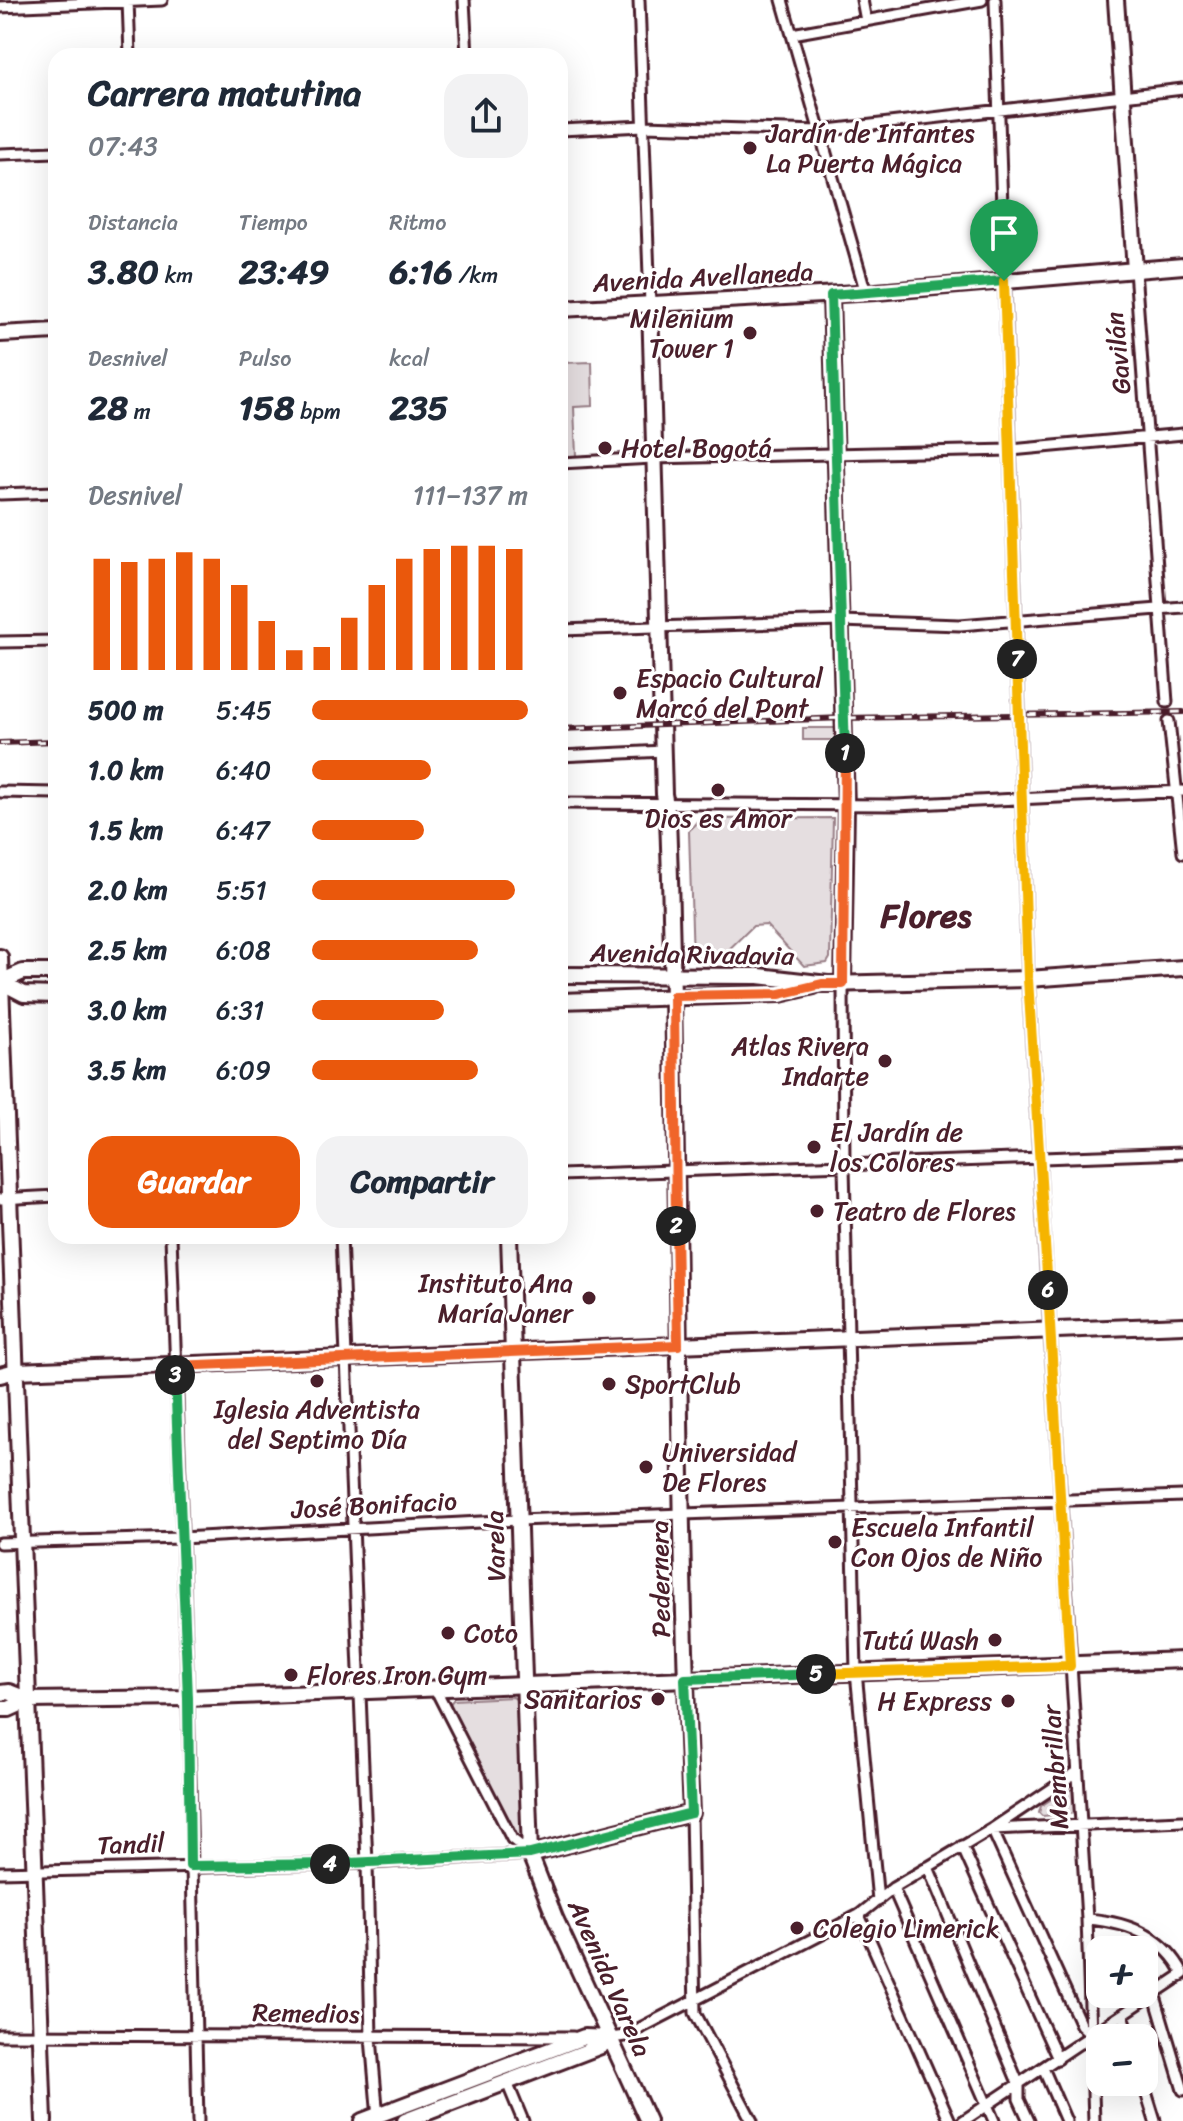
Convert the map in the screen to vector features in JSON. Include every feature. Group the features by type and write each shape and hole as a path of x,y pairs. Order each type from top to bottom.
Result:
{"main road":[{"name":"Gavilán","path":"1116,0 1135,270"},
{"name":"Avenida Avellaneda","path":"568,309 866,293 1183,266"},
{"path":"831,295 846,806 843,984"},
{"name":"Pedernera","path":"650,304 674,996 678,1345 691,1813"},
{"path":"0,334 48,331"},
{"path":"0,957 5,1199 16,1371 44,2121"},
{"name":"Avenida Rivadavia","path":"568,975 759,976 843,984 1028,979 1183,968"},
{"path":"1,982 23,972 48,972"},
{"path":"1,982 24,994 48,995"},
{"name":"Avenida Rivadavia","path":"568,1001 780,994 822,984"},
{"name":"Varela","path":"509,1244 530,1854"},
{"path":"0,1375 16,1371 1183,1325"},
{"path":"0,1363 16,1371"},
{"path":"0,1693 9,1692 29,1700 188,1698 1183,1660"},
{"path":"0,1709 9,1709 29,1700"},
{"name":"Tandil","path":"530,1854 691,1813"},
{"name":"Avenida Varela","path":"530,1854 555,1918 648,2121"},
{"path":"362,2121 378,2118 584,2037"},
{"name":"Remedios","path":"584,2037 611,2038"},
{"path":"405,2121 601,2046 611,2038"}],"street":[{"path":"0,7 162,0"},
{"path":"464,0 467,48"},
{"path":"639,0 650,304"},
{"path":"782,0 866,293"},
{"path":"862,0 866,21"},
{"path":"792,34 982,0"},
{"name":"Membrillar","path":"995,0 1028,979 1087,1936"},
{"path":"128,1 130,48"},
{"path":"568,130 644,126 820,131 1183,89"},
{"path":"0,154 48,152"},
{"name":"Gavilán","path":"1135,270 1167,702"},
{"path":"568,463 1011,450 1183,434"},
{"path":"0,494 48,492"},
{"path":"568,630 840,621 960,625 1183,607"},
{"path":"0,642 48,641"},
{"path":"1169,721 1180,792 1183,853"},
{"path":"568,756 664,751"},
{"path":"0,792 48,793"},
{"path":"568,803 846,806 1180,792"},
{"path":"843,984 844,1166 856,1672 878,1901"},
{"path":"568,1175 1183,1153"},
{"path":"5,1199 48,1196"},
{"path":"171,1244 188,1698 198,2121"},
{"path":"341,1244 367,1863 371,2038 378,2118"},
{"name":"José Bonifacio","path":"0,1543 181,1538 518,1520 1183,1496"},
{"path":"435,1688 512,1839 530,1854"},
{"path":"611,2038 625,2036 859,1915 893,1888 992,1829 1077,1772"},
{"name":"Pedernera","path":"691,1813 695,2013 752,2121"},
{"path":"992,1829 1183,1821"},
{"path":"992,1829 1081,2025 1086,2030"},
{"path":"962,1846 1058,2059"},
{"name":"Tandil","path":"0,1872 367,1863 530,1854"},
{"path":"928,1867 1019,2085 1019,2099 1029,2121"},
{"path":"893,1888 994,2121"},
{"path":"859,1915 950,2121"},
{"path":"1087,1919 1109,1921 1145,1934 1164,1945 1183,1974 1158,1990"},
{"path":"1158,2006 1183,2090"},
{"path":"1108,2024 1132,2008"},
{"path":"1123,2014 1126,2024"},
{"name":"Remedios","path":"0,2035 584,2037"},
{"path":"963,2121 1086,2039"},
{"path":"502,2068 523,2121"},
{"path":"1043,2068 1066,2121"},
{"name":"Membrillar","path":"1093,2096 1094,2121"},
{"path":"1147,2096 1155,2121"}],"shaded area":[{"path":"592,362 593,406 574,407 576,456 568,456 568,363"},
{"path":"803,728 835,728 836,740 803,740"},
{"path":"833,818 830,958 827,963 804,966 766,925 753,926 717,961 693,960 689,831 699,819"},
{"path":"513,1697 518,1701 523,1829 518,1839 513,1837 448,1706 453,1700"},
{"path":"1075,1786 1077,1813 1042,1816 1039,1813 1041,1806"}],"railway":[{"path":"568,729 844,718 1183,712"},
{"path":"0,743 48,741"}],"place":[{"name":"Jardín de Infantes La Puerta Mágica","path":"750,148"},
{"name":"Milenium Tower 1","path":"750,333"},
{"name":"Hotel Bogotá","path":"605,448"},
{"name":"Espacio Cultural Marcó del Pont","path":"620,693"},
{"name":"Dios es Amor","path":"718,790"},
{"name":"Atlas Rivera Indarte","path":"885,1061"},
{"name":"El Jardín de los Colores","path":"814,1147"},
{"name":"Teatro de Flores","path":"817,1211"},
{"name":"Instituto Ana María Janer","path":"589,1298"},
{"name":"Iglesia Adventista del Septimo Día","path":"317,1381"},
{"name":"SportClub","path":"609,1384"},
{"name":"Universidad De Flores","path":"646,1467"},
{"name":"Escuela Infantil Con Ojos de Niño","path":"835,1542"},
{"name":"Coto","path":"448,1633"},
{"name":"Tutú Wash","path":"995,1640"},
{"name":"Flores Iron Gym","path":"291,1675"},
{"name":"Sanitarios","path":"658,1699"},
{"name":"H Express","path":"1008,1701"},
{"name":"Colegio Limerick","path":"797,1928"}],"district":[{"name":"Flores","path":"926,916"}],"route":[{"path":"1004,281 1028,979 1070,1666 685,1679 691,1813 530,1854 367,1863 190,1866 188,1698 175,1366 678,1345 674,996 780,994 822,984 843,984 846,806 831,295 1004,281"}]}
